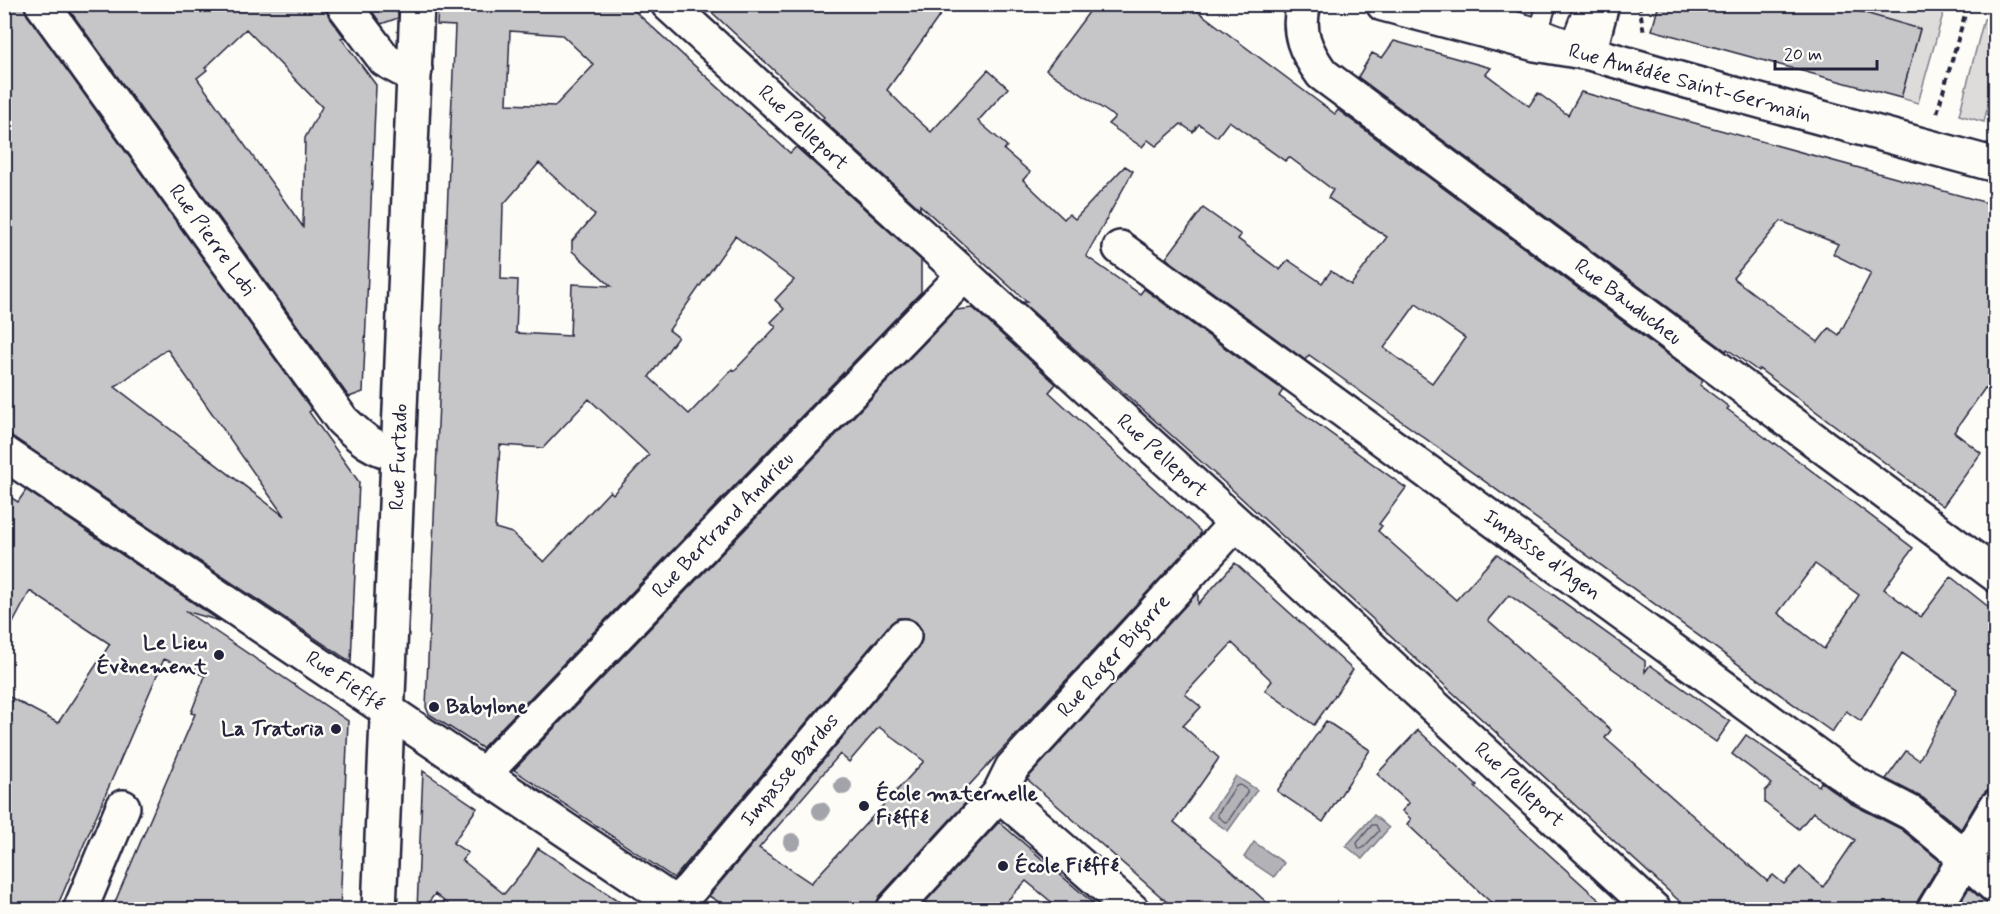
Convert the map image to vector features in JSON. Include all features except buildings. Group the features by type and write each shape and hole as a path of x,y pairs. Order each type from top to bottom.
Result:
{"street":[{"name":"Rue Pierre Loti","path":"42,4 342,420 364,440 385,452 399,453"},
{"path":"344,4 385,60 401,69 415,70"},
{"name":"Rue Furtado","path":"379,909 417,4"},
{"name":"Rue Pelleport","path":"668,4 1654,909"},
{"name":"Rue Bauducheu","path":"1304,4 1301,14 1301,36 1309,56 1322,74 1995,575"},
{"name":"Rue Amédée Saint-Germain","path":"1383,4 1580,46 1701,86 1995,165"},
{"path":"1580,46 1602,4"},
{"name":"Impasse d'Agen","path":"1120,248 1859,786 1911,813 1995,887"},
{"name":"Rue Bertrand Andrieu","path":"485,776 498,759 963,276"},
{"name":"Rue Fieffé","path":"4,453 677,907"},
{"name":"Rue Roger Bigorre","path":"893,909 999,794 1012,768 1235,524"},
{"name":"Impasse Bardos","path":"677,907 904,636"},
{"path":"999,794 1132,909"},
{"path":"80,909 123,807"},
{"path":"1934,909 1995,807"}],"lane":[{"name":"Rue Amédée Saint-Germain","path":"1456,4 1538,36"},
{"path":"1538,36 1547,4"},
{"path":"1580,46 1585,4"}],"path":[{"path":"1938,109 1968,4"}],"shaded area":[{"path":"1936,4 1945,7 1918,103 1901,98 1920,29 1834,5"},
{"path":"1984,19 1995,22 1995,76 1984,122 1959,115"}],"water":[{"path":"1236,776 1257,790 1228,831 1208,817"},
{"path":"1374,815 1389,828 1362,859 1346,846"},
{"path":"1254,842 1284,863 1274,877 1244,857"}],"place":[{"name":"Le Lieu Évènement","path":"219,655"},
{"name":"Babylone","path":"434,707"},
{"name":"La Tratoria","path":"336,729"},
{"name":"École maternelle Fiéffé","path":"864,806"},
{"name":"École Fiéffé","path":"1003,866"}]}
